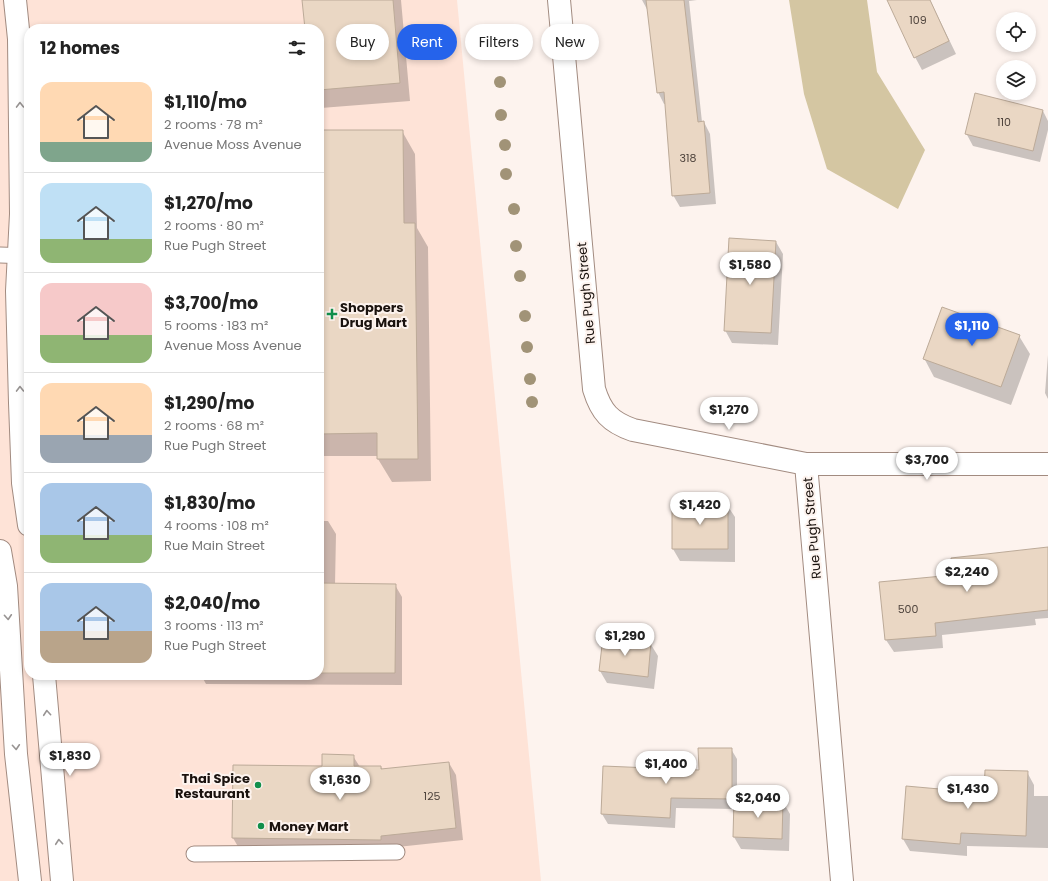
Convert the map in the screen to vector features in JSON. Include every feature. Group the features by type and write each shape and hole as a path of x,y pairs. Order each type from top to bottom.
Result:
{"street":[{"path":"15,0 19,47 22,214 16,256 24,490"},
{"name":"Rue Pugh Street","path":"559,0 594,389 597,400 611,420 621,426 633,430 806,464 842,881"},
{"path":"806,464 1048,464"},
{"path":"0,551 6,586 16,754 30,881"},
{"path":"44,680 62,881"}],"lane":[{"path":"194,854 397,852"}],"shaded area":[{"path":"0,0 457,0 541,881 0,881"},
{"path":"789,0 867,0 877,72 925,150 898,209 827,169 804,94"}],"building":[{"path":"302,0 393,0 400,83 324,90 324,24 304,24"},
{"path":"646,0 684,0 698,122 704,121 710,193 672,196 664,92 657,93"},
{"path":"887,0 930,0 949,41 914,58"},
{"path":"975,93 996,98 996,100 1003,100 1043,110 1033,151 965,134"},
{"path":"324,130 403,130 404,223 415,223 418,459 377,459 377,433 324,434"},
{"path":"729,238 776,241 771,333 724,331"},
{"path":"942,307 1020,335 1001,387 923,359"},
{"path":"672,503 728,504 728,549 672,549"},
{"path":"1048,547 1048,610 935,623 936,636 885,640 879,582 953,575 951,558"},
{"path":"324,583 396,584 395,673 324,673"},
{"path":"603,637 651,642 648,677 599,671"},
{"path":"698,748 732,748 732,799 671,798 670,818 601,814 603,766 699,770"},
{"path":"322,754 354,755 354,766 381,766 381,769 449,762 456,828 381,836 381,840 232,838 233,765 322,766"},
{"path":"985,770 1028,771 1026,836 961,833 960,844 902,839 906,786 984,793"},
{"path":"734,799 783,801 782,839 733,837"}],"place":[{"name":"Shoppers Drug Mart","path":"332,314"},
{"name":"Thai Spice Restaurant","path":"258,785"},
{"name":"Money Mart","path":"261,826"}]}
